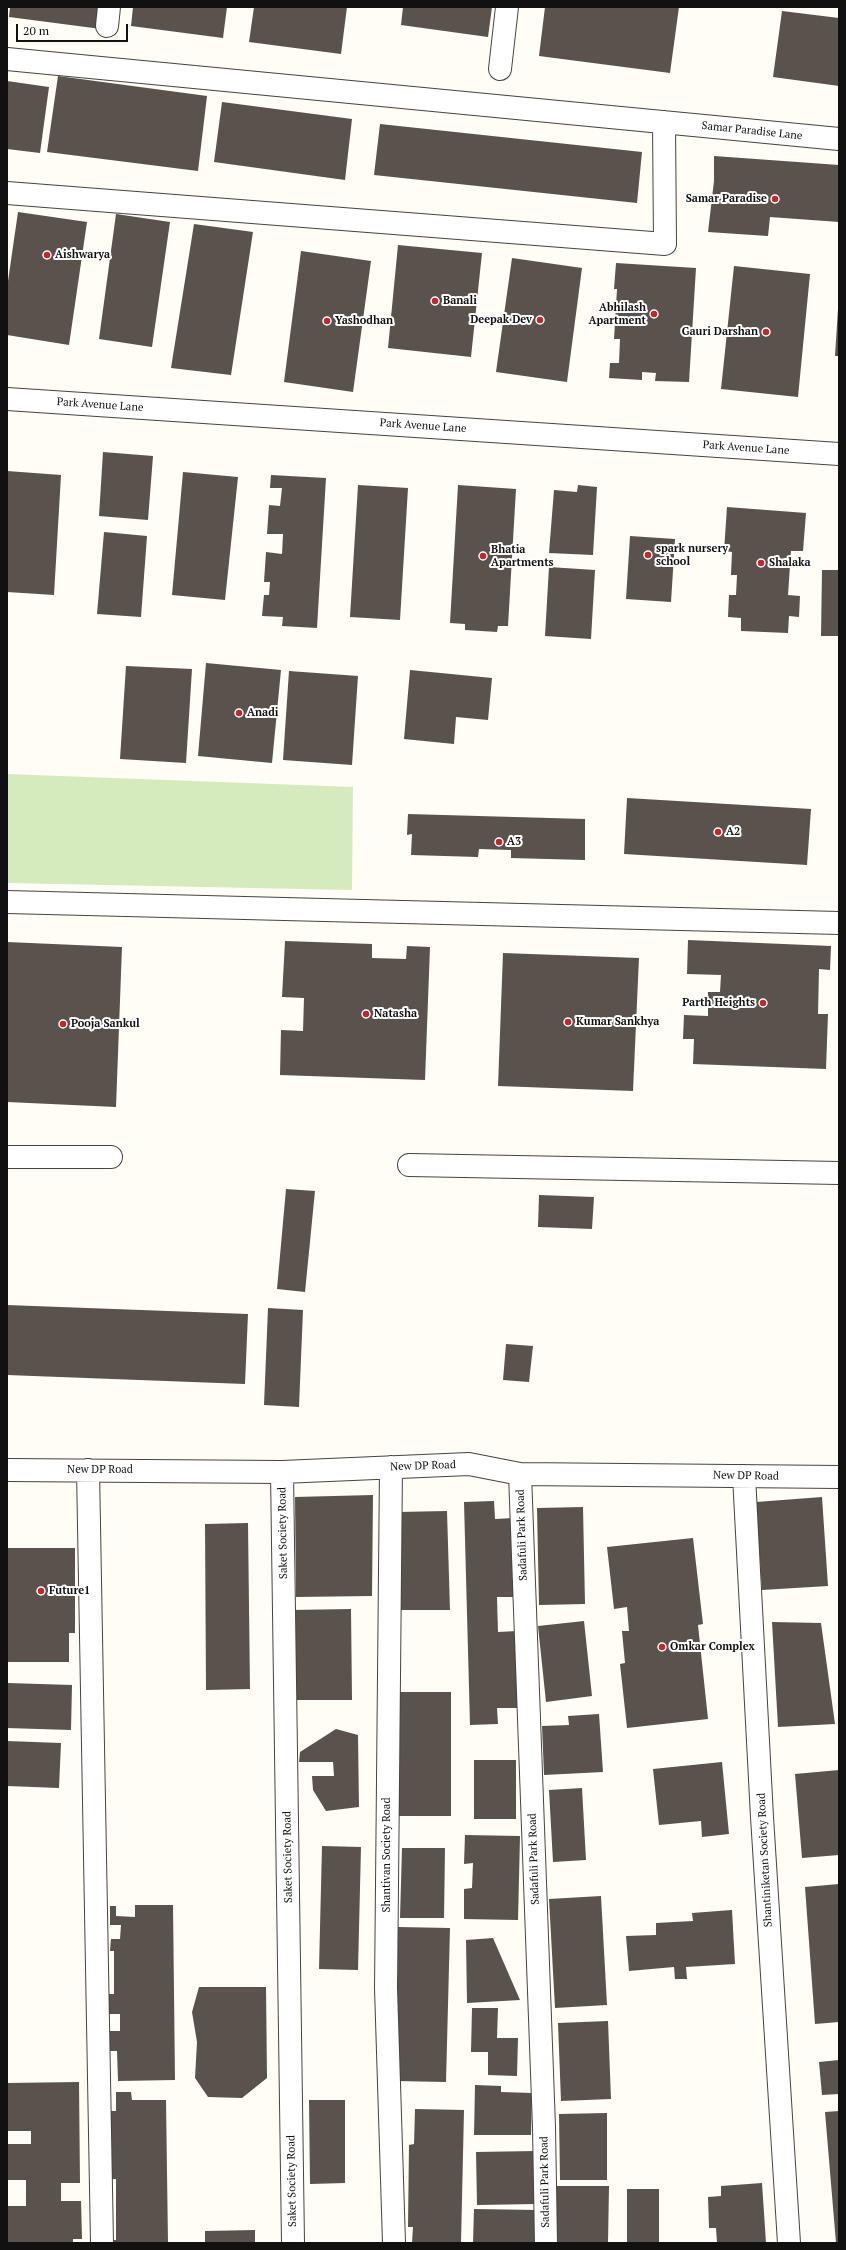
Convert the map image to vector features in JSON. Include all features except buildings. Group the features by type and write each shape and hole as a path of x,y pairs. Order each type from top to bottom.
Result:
{"street":[{"path":"500,69 507,7"},
{"name":"Samar Paradise Lane","path":"7,59 839,139"},
{"path":"7,193 664,244 664,122"},
{"name":"Park Avenue Lane","path":"7,399 839,454"},
{"path":"7,902 839,923"},
{"path":"7,1157 111,1157"},
{"path":"409,1165 839,1173"},
{"name":"New DP Road","path":"7,1470 282,1472 468,1464 520,1474 744,1476 839,1479"},
{"name":"Shantivan Society Road","path":"391,1467 386,1988 394,2243"},
{"path":"88,1470 102,2243"},
{"name":"Saket Society Road","path":"282,1472 293,2243"},
{"name":"Sadafuli Park Road","path":"520,1474 544,2127 546,2243"},
{"name":"Shantiniketan Society Road","path":"744,1476 762,1817 789,2243"}],"green space":[{"path":"7,774 353,787 352,890 7,883"}],"place":[{"name":"Samar Paradise","path":"775,199"},
{"name":"Aishwarya","path":"47,255"},
{"name":"Banali","path":"435,301"},
{"name":"Abhilash Apartment","path":"654,314"},
{"name":"Deepak Dev","path":"540,320"},
{"name":"Yashodhan","path":"327,321"},
{"name":"Gauri Darshan","path":"766,332"},
{"name":"spark nursery school","path":"648,555"},
{"name":"Bhatia Apartments","path":"483,556"},
{"name":"Shalaka","path":"761,563"},
{"name":"Anadi","path":"239,713"},
{"name":"A2","path":"718,832"},
{"name":"A3","path":"499,842"},
{"name":"Parth Heights","path":"763,1003"},
{"name":"Natasha","path":"366,1014"},
{"name":"Kumar Sankhya","path":"568,1022"},
{"name":"Pooja Sankul","path":"63,1024"},
{"name":"Future1","path":"41,1591"},
{"name":"Omkar Complex","path":"662,1647"}]}
